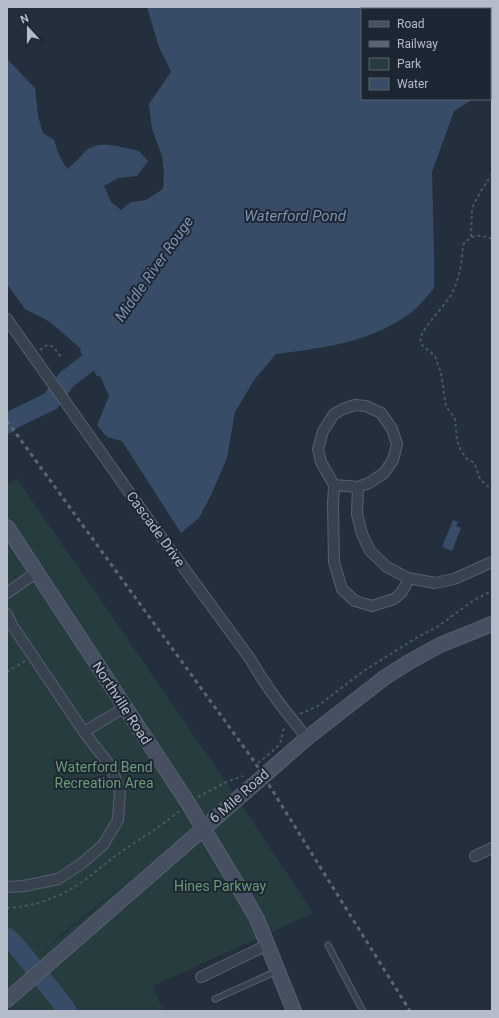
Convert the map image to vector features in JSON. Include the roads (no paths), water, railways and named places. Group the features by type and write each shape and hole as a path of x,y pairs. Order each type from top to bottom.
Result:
{"street":[{"name":"Cascade Drive","path":"7,319 148,519 251,660 272,695 307,738"},
{"path":"334,485 358,487 369,483 384,473 393,460 397,444 392,429 381,413 366,406 354,405 334,414 323,431 318,448 321,462 334,485 334,562 342,589 355,601 372,606 394,599 398,596 406,585 408,578"},
{"path":"358,487 357,514 362,534 370,551 387,568 408,578 428,583 442,583 492,562"},
{"name":"Northville Road","path":"7,527 188,803 256,919 294,1011"},
{"path":"7,593 37,572"},
{"path":"7,614 12,625 84,732 112,767 120,791 118,820 103,845 81,864 58,879 24,886 7,886"},
{"name":"6 Mile Road","path":"7,1000 202,828 307,738 384,678 440,645 492,624"},
{"path":"84,732 125,707"},
{"path":"475,856 492,848"},
{"path":"201,977 267,945"}],"lane":[{"path":"328,945 363,1011"},
{"path":"215,999 277,971"}],"water":[{"name":"Waterford Pond","path":"147,7 492,7 491,85 491,8 361,8 361,100 471,100 454,111 432,172 434,288 413,311 398,322 365,337 330,346 276,354 254,380 235,412 227,458 211,495 199,518 181,533 122,441 107,437 97,425 109,396 100,376 97,376 89,362 80,352 81,349 50,322 25,309 7,284 7,59 35,88 38,116 43,133 54,140 59,155 67,169 73,165 87,150 99,145 120,146 139,151 148,161 137,176 118,178 104,186 111,202 121,210 131,202 146,200 163,189 164,173 162,156 152,129 149,104 171,72 159,47"},
{"path":"453,520 458,522 456,526 461,528 452,551 442,547"}],"waterway":[{"name":"Middle River Rouge","path":"7,424 12,420 51,401 66,380 89,362"},
{"name":"Middle River Rouge","path":"7,937 24,955 67,1011"}],"railway":[{"path":"7,421 254,761 410,1011"}],"park label":[{"name":"Waterford Bend Recreation Area","path":"104,776"},
{"name":"Hines Parkway","path":"220,886"}]}
